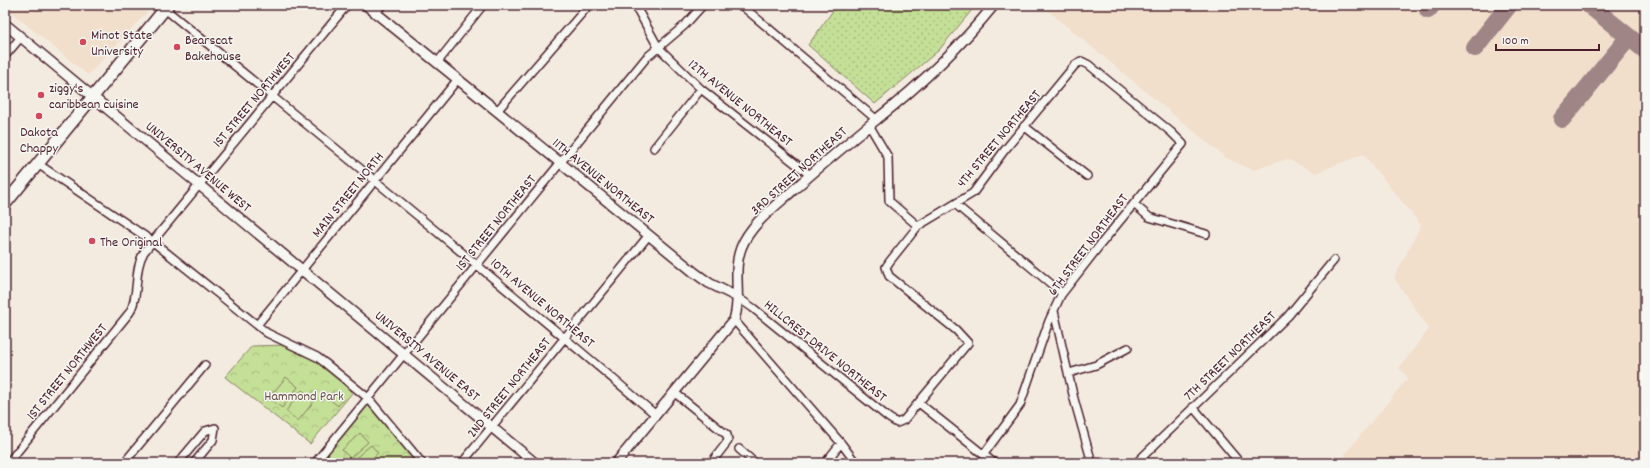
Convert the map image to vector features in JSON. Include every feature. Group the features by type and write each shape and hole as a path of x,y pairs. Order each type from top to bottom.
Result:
{"main road":[{"path":"5,204 167,7"}],"street":[{"name":"1ST STREET NORTHWEST","path":"8,463 130,312 135,299 138,263 152,241 347,5"},
{"name":"11TH AVENUE NORTHEAST","path":"366,5 695,273 709,284 737,297"},
{"path":"376,13 382,5"},
{"path":"437,63 483,5"},
{"path":"497,111 590,5"},
{"name":"12TH AVENUE NORTHEAST","path":"635,5 658,47 700,89 810,175"},
{"name":"1ST STREET NORTHEAST","path":"315,463 646,58 685,24 703,5"},
{"path":"741,5 877,120"},
{"name":"3RD STREET NORTHEAST","path":"734,320 737,310 738,261 741,248 746,239 765,215 945,61 973,31 994,5"},
{"name":"10TH AVENUE NORTHEAST","path":"167,7 272,96 477,264 656,415"},
{"name":"UNIVERSITY AVENUE WEST","path":"5,24 302,269"},
{"path":"5,56 21,37"},
{"name":"4TH STREET NORTHEAST","path":"919,403 968,344 956,330 889,276 886,267 918,226 973,193 1024,126 1075,65 1081,61 1089,66 1171,132 1183,144"},
{"name":"MAIN STREET NORTH","path":"257,325 458,79"},
{"path":"654,148 700,89"},
{"path":"869,125 888,157 889,201 918,226"},
{"path":"1024,126 1087,176"},
{"name":"6TH STREET NORTHEAST","path":"984,454 1020,405 1062,293 1183,144"},
{"path":"38,164 152,241 257,325 273,336 317,357 368,398 422,463"},
{"path":"955,204 1062,293"},
{"path":"1134,204 1149,217 1206,234"},
{"name":"2ND STREET NORTHEAST","path":"462,463 650,235"},
{"name":"7TH STREET NORTHEAST","path":"1136,463 1288,316 1334,260"},
{"name":"UNIVERSITY AVENUE EAST","path":"302,269 535,463"},
{"name":"HILLCREST DRIVE NORTHEAST","path":"737,297 753,308 897,423 904,420 919,403"},
{"path":"1054,311 1092,463"},
{"path":"616,463 734,320 841,443 856,463"},
{"path":"1069,373 1096,364 1128,348"},
{"path":"124,463 205,365"},
{"path":"675,393 727,435 728,441 711,463"},
{"path":"919,403 994,463"},
{"path":"1193,407 1240,463"},
{"path":"178,463 205,431 215,428 213,440 194,463"},
{"path":"825,463 841,443"},
{"path":"739,449 756,463"}],"shaded area":[{"name":"Minot State University","path":"5,5 148,5 150,9 88,75 5,7"},
{"path":"1041,5 1645,5 1645,463 1347,463 1345,454 1408,378 1399,368 1429,329 1394,278 1421,225 1363,154 1316,173 1287,159 1253,170 1226,158"}],"green space":[{"path":"837,5 976,5 939,50 875,104 808,45"},
{"name":"Hammond Park","path":"289,345 324,365 352,393 310,444 225,377 252,346"},
{"path":"286,377 298,387 282,408 269,398"},
{"path":"302,390 315,400 298,421 286,411"},
{"path":"333,392 342,400 338,406 328,398"},
{"name":"Hammond Park","path":"368,398 422,463 326,463 320,456"},
{"path":"360,433 368,442 350,458 342,450"},
{"path":"371,445 378,453 367,463 354,463 352,461"}],"taxiway":[{"path":"1428,10 1432,5"},
{"path":"1475,48 1509,5"},
{"path":"1589,5 1645,50"},
{"path":"1562,119 1629,37"}],"place":[{"name":"Minot State University","path":"83,42"},
{"name":"Bearscat Bakehouse","path":"177,47"},
{"name":"ziggy's caribbean cuisine","path":"41,95"},
{"name":"Dakota Chappy","path":"39,116"},
{"name":"The Original","path":"92,241"}]}
